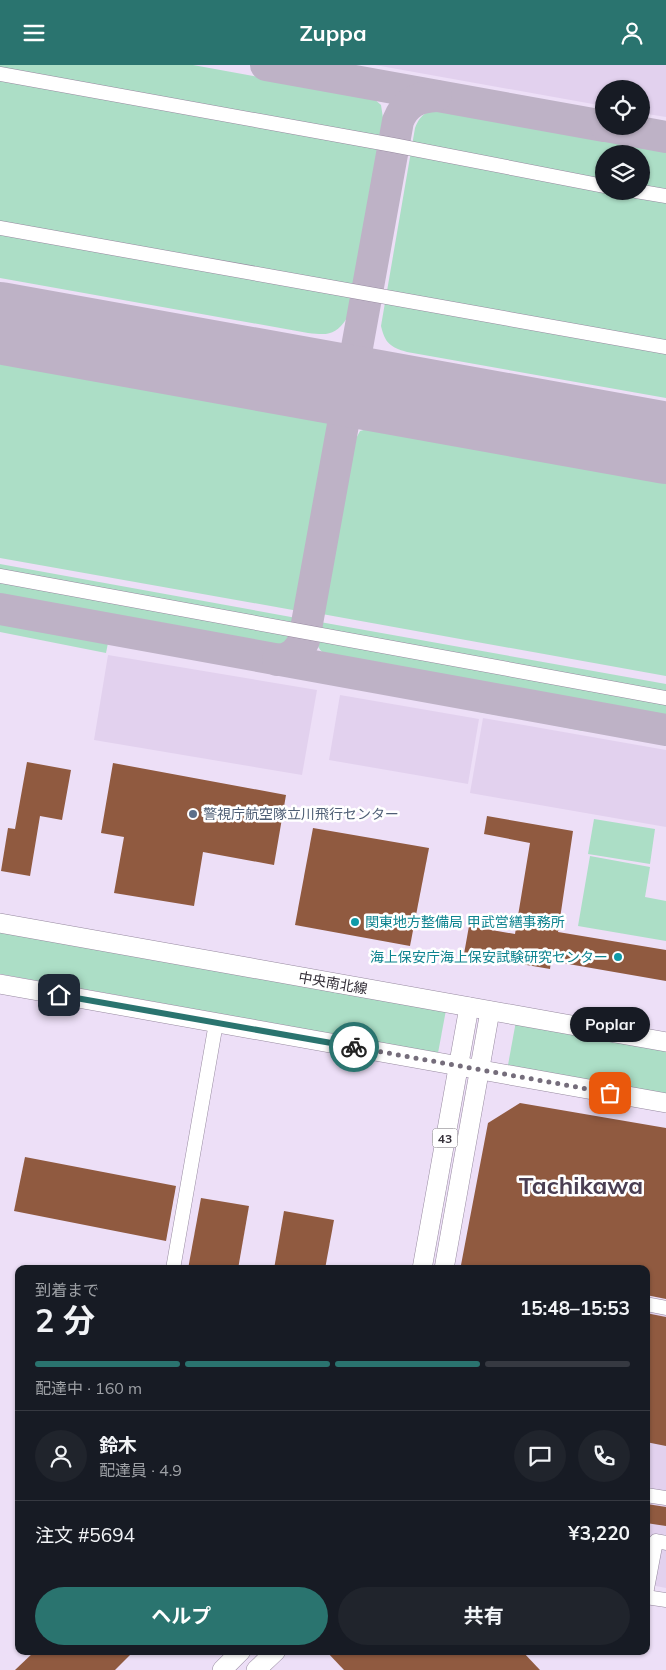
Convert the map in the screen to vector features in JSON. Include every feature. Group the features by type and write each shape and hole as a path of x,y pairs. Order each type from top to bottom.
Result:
{"main road":[{"name":"中央南北線","path":"0,923 666,1042"},
{"path":"0,984 666,1103"},
{"name":"43","path":"423,1265 469,1007"},
{"name":"43","path":"447,1265 490,1011"},
{"path":"222,1670 237,1655"},
{"path":"256,1670 272,1655"}],"street":[{"path":"0,74 595,183"},
{"path":"650,194 666,197"},
{"path":"0,228 666,347"},
{"path":"0,576 666,698"},
{"path":"174,1265 199,1154 216,1023"},
{"path":"650,1305 666,1308"},
{"path":"650,1496 666,1498"},
{"path":"650,1563 656,1541 666,1543"},
{"path":"650,1596 666,1600"}],"shaded area":[{"path":"375,65 666,65 666,117 650,114 650,80 595,80 595,104"},
{"path":"108,655 317,690 302,775 94,740"},
{"path":"340,695 479,719 468,784 329,760"},
{"path":"483,718 666,750 666,827 470,793"},
{"path":"650,1300 666,1302 666,1588 650,1585"}],"green space":[{"path":"0,65 193,65 373,98 381,105 383,118 347,318 343,324 330,333 308,333 0,278"},
{"path":"442,110 638,145 595,145 595,200 650,200 650,147 666,150 666,398 407,352 392,346 384,337 381,326 415,128 422,116 428,112"},
{"path":"0,361 322,419 331,423 334,439 304,612 0,558"},
{"path":"371,428 666,481 666,676 322,614 351,448 360,431"},
{"path":"0,564 302,619 301,628 0,573"},
{"path":"0,579 300,632 294,645 281,648 0,598"},
{"path":"0,616 109,638 106,653 0,632"},
{"path":"320,622 666,684 666,693 319,631"},
{"path":"317,637 666,700 666,717 331,656 320,649"},
{"path":"481,702 522,709 520,719 479,712"},
{"path":"535,711 585,720 583,731 533,721"},
{"path":"596,722 646,732 644,741 594,732"},
{"path":"594,819 655,829 650,864 588,854"},
{"path":"590,856 650,867 645,897 666,901 666,941 578,926"},
{"path":"0,929 446,1010 438,1053 0,974"},
{"path":"516,1021 666,1048 666,1094 508,1065"}],"building":[{"path":"27,762 71,770 62,820 40,816 30,876 1,871 8,828 15,829"},
{"name":"警視庁航空隊立川飛行センター","path":"113,763 286,795 274,865 203,852 194,906 114,893 124,837 101,833"},
{"path":"487,816 573,831 558,932 666,950 666,981 551,961 550,969 464,954 469,926 515,934 530,843 484,834"},
{"path":"313,828 429,848 410,946 295,925"},
{"path":"520,1103 666,1128 666,1299 650,1296 650,1265 461,1265 488,1123"},
{"path":"25,1157 176,1186 166,1241 14,1211"},
{"path":"201,1198 249,1206 239,1265 189,1265"},
{"path":"284,1211 334,1220 326,1265 275,1265"},
{"path":"650,1314 666,1317 666,1446 650,1443"},
{"path":"650,1504 666,1507 666,1526 650,1524"},
{"path":"31,1655 130,1655 115,1670 15,1670"},
{"path":"330,1655 526,1655 540,1670 344,1670"}],"taxiway":[{"path":"266,65 595,124"},
{"path":"278,660 294,654 304,640 398,121 408,105 423,98 436,96"},
{"path":"650,134 666,137"},
{"path":"0,609 666,730"}],"runway":[{"path":"0,323 666,443"}],"way so far":[{"path":"354,1047 610,1093"}],"place":[{"name":"警視庁航空隊立川飛行センター","path":"193,814"},
{"name":"関東地方整備局 甲武営繕事務所","path":"355,922"},
{"name":"海上保安庁海上保安試験研究センター","path":"618,957"},
{"name":"Poplar","path":"610,1093"}],"district":[{"name":"Tachikawa","path":"581,1185"}],"route":[{"path":"59,995 354,1047"}]}
